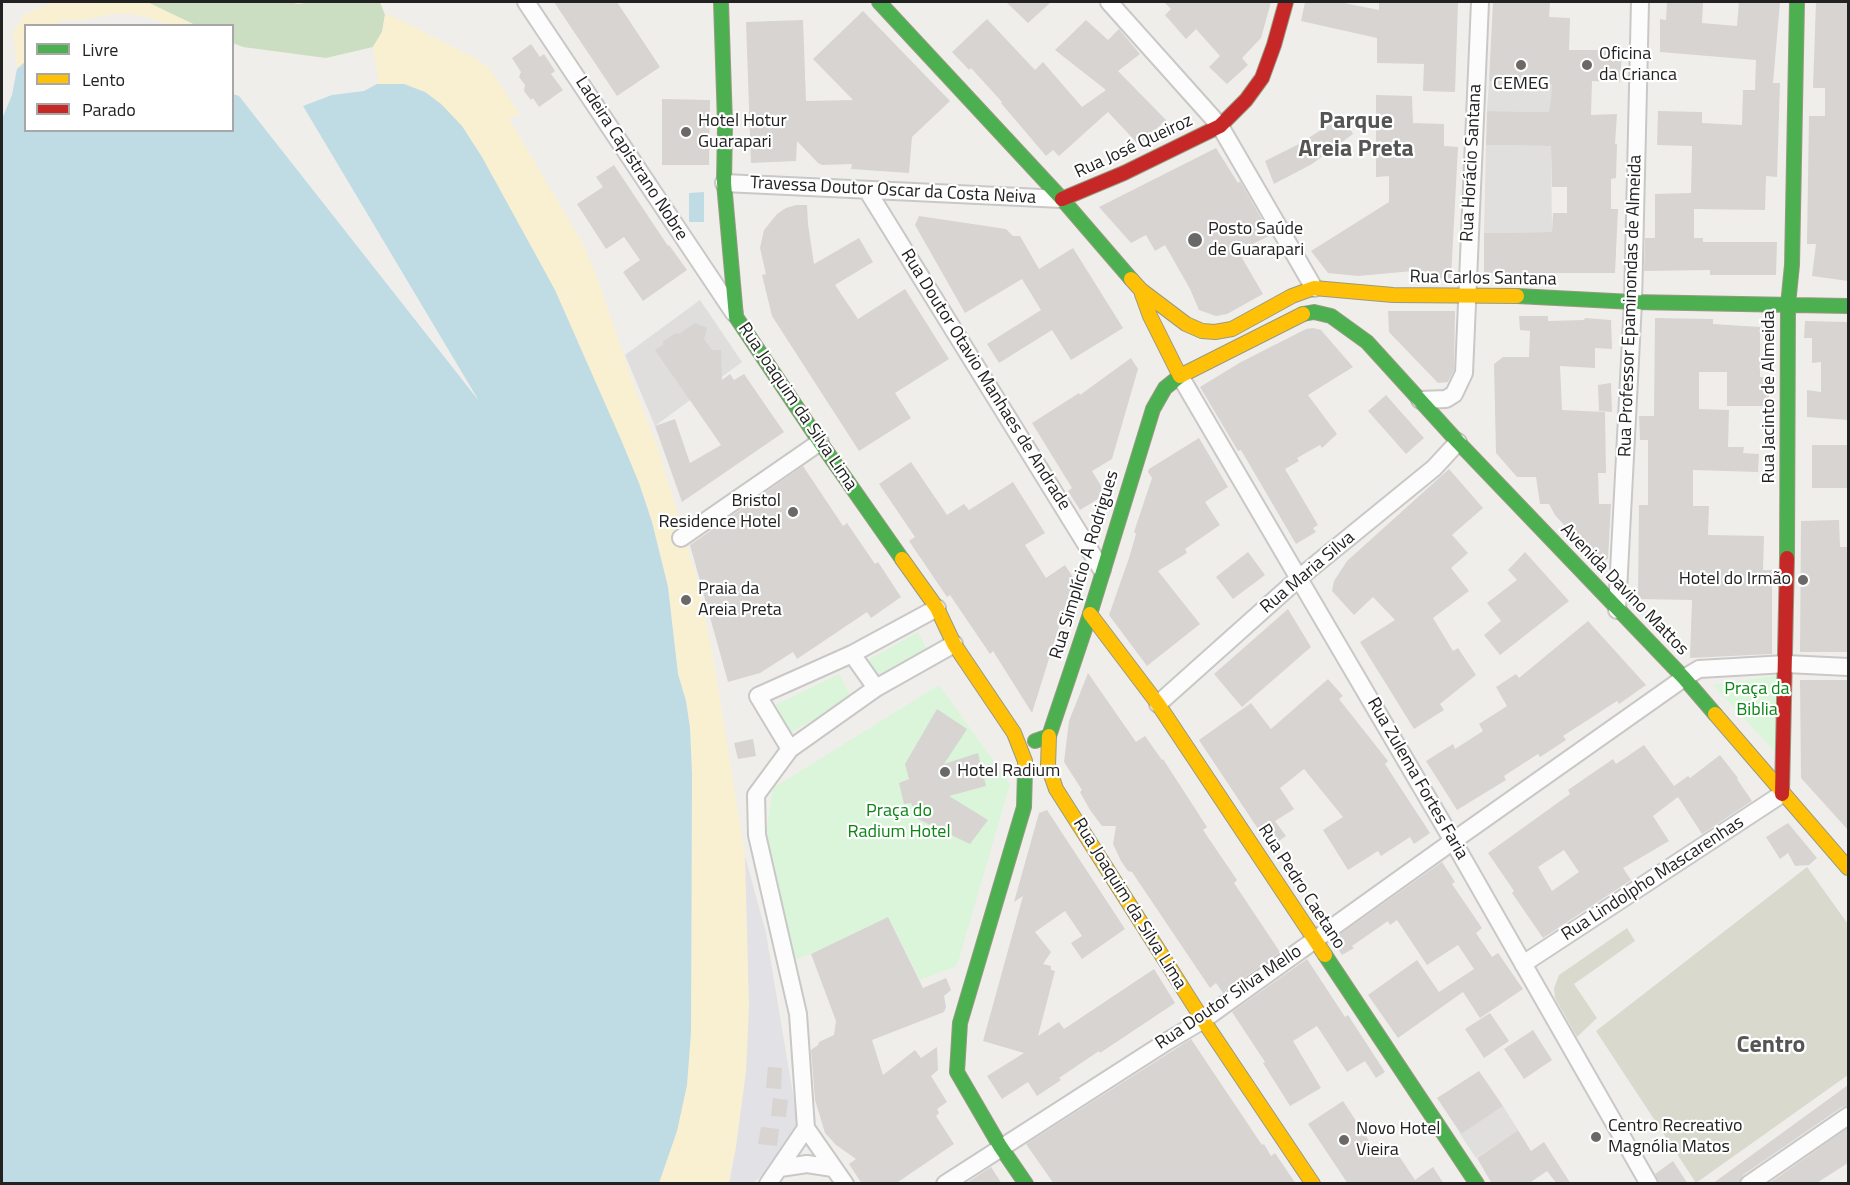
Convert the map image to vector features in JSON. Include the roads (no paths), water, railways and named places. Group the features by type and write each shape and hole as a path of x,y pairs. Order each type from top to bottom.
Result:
{"street":[{"name":"Ladeira Capistrano Nobre","path":"526,2 736,317"},
{"name":"Rua Joaquim da Silva Lima","path":"721,2 725,124 724,183 736,317 936,608 954,644 1014,733 1026,761 1024,807"},
{"name":"Rua Carlos Santana","path":"879,2 1062,199 1141,290 1186,324 1202,331 1215,332 1232,329 1292,296 1314,288 1374,299 1467,295 1633,302 1848,306"},
{"path":"1109,2 1220,126 1314,288"},
{"name":"Rua José Queiroz","path":"1062,199 1124,173 1220,126 1246,100 1262,78 1286,2"},
{"name":"Rua Horácio Santana","path":"1420,400 1446,399 1454,394 1460,384 1466,359 1480,2"},
{"name":"Rua Professor Epaminondas de Almeida","path":"1617,610 1633,302 1640,2"},
{"name":"Rua Jacinto de Almeida","path":"1782,794 1786,664 1788,305 1792,265 1797,2"},
{"name":"Travessa Doutor Oscar da Costa Neiva","path":"724,183 1062,199"},
{"name":"Rua Doutor Otavio Manhaes de Andrade","path":"867,190 1102,570"},
{"name":"Rua Carlos Santana","path":"1141,290 1150,316 1180,376"},
{"path":"1180,376 1302,314 1314,312 1331,316 1367,342"},
{"path":"1365,323 1367,342"},
{"name":"Avenida Davino Mattos","path":"1367,342 1458,442 1684,678 1848,868"},
{"name":"Rua Simplício A Rodrigues","path":"1049,736 1154,409 1165,388 1180,376"},
{"name":"Rua Zulema Fortes Faria","path":"1180,376 1453,841 1649,1184"},
{"path":"681,538 820,441"},
{"name":"Rua Maria Silva","path":"1158,704 1299,578 1434,468 1458,442"},
{"path":"790,749 759,696 852,654 936,608"},
{"name":"Rua Pedro Caetano","path":"1090,614 1158,704 1477,1184"},
{"path":"845,1184 806,1128 798,1014 757,835 756,795 790,749 876,688 954,644"},
{"path":"852,654 876,688"},
{"name":"Rua Doutor Silva Mello","path":"945,1184 1000,1146 1203,1020 1699,669 1786,664 1848,667"},
{"path":"1014,733 1027,741 1039,741 1049,736"},
{"name":"Rua Joaquim da Silva Lima","path":"1049,736 1045,788 1312,1184"},
{"path":"1026,1184 1000,1146 957,1072 957,1050 960,1023 1024,807 1045,788"},
{"name":"Rua Lindolpho Mascarenhas","path":"1523,964 1782,794"},
{"path":"1749,1184 1848,1116"},
{"path":"768,1184 806,1128"},
{"path":"780,1168 807,1164 833,1168"}],"water":[{"path":"24,63 24,132 234,132 234,94 239,96 479,401 303,106 332,95 364,91 377,84 404,84 425,92 441,104 462,126 482,157 555,290 622,442 652,522 668,587 678,674 686,701 690,728 692,774 691,1032 687,1085 677,1131 659,1183 2,1183 2,119 12,95 17,69"},
{"path":"704,192 704,222 689,222 689,193"}],"place":[{"name":"CEMEG","path":"1521,65"},
{"name":"Oficina da Crianca","path":"1587,65"},
{"name":"Hotel Hotur Guarapari","path":"686,132"},
{"name":"Posto Saúde de Guarapari","path":"1195,240"},
{"name":"Bristol Residence Hotel","path":"793,512"},
{"name":"Hotel do Irmão","path":"1803,580"},
{"name":"Praia da Areia Preta","path":"686,600"},
{"name":"Hotel Radium","path":"945,772"},
{"name":"Centro Recreativo Magnólia Matos","path":"1596,1137"},
{"name":"Novo Hotel Vieira","path":"1344,1140"}],"district":[{"name":"Parque Areia Preta","path":"1356,136"},
{"name":"Centro","path":"1771,1046"}],"park label":[{"name":"Praça da Biblia","path":"1757,700"},
{"name":"Praça do Radium Hotel","path":"899,822"}]}
